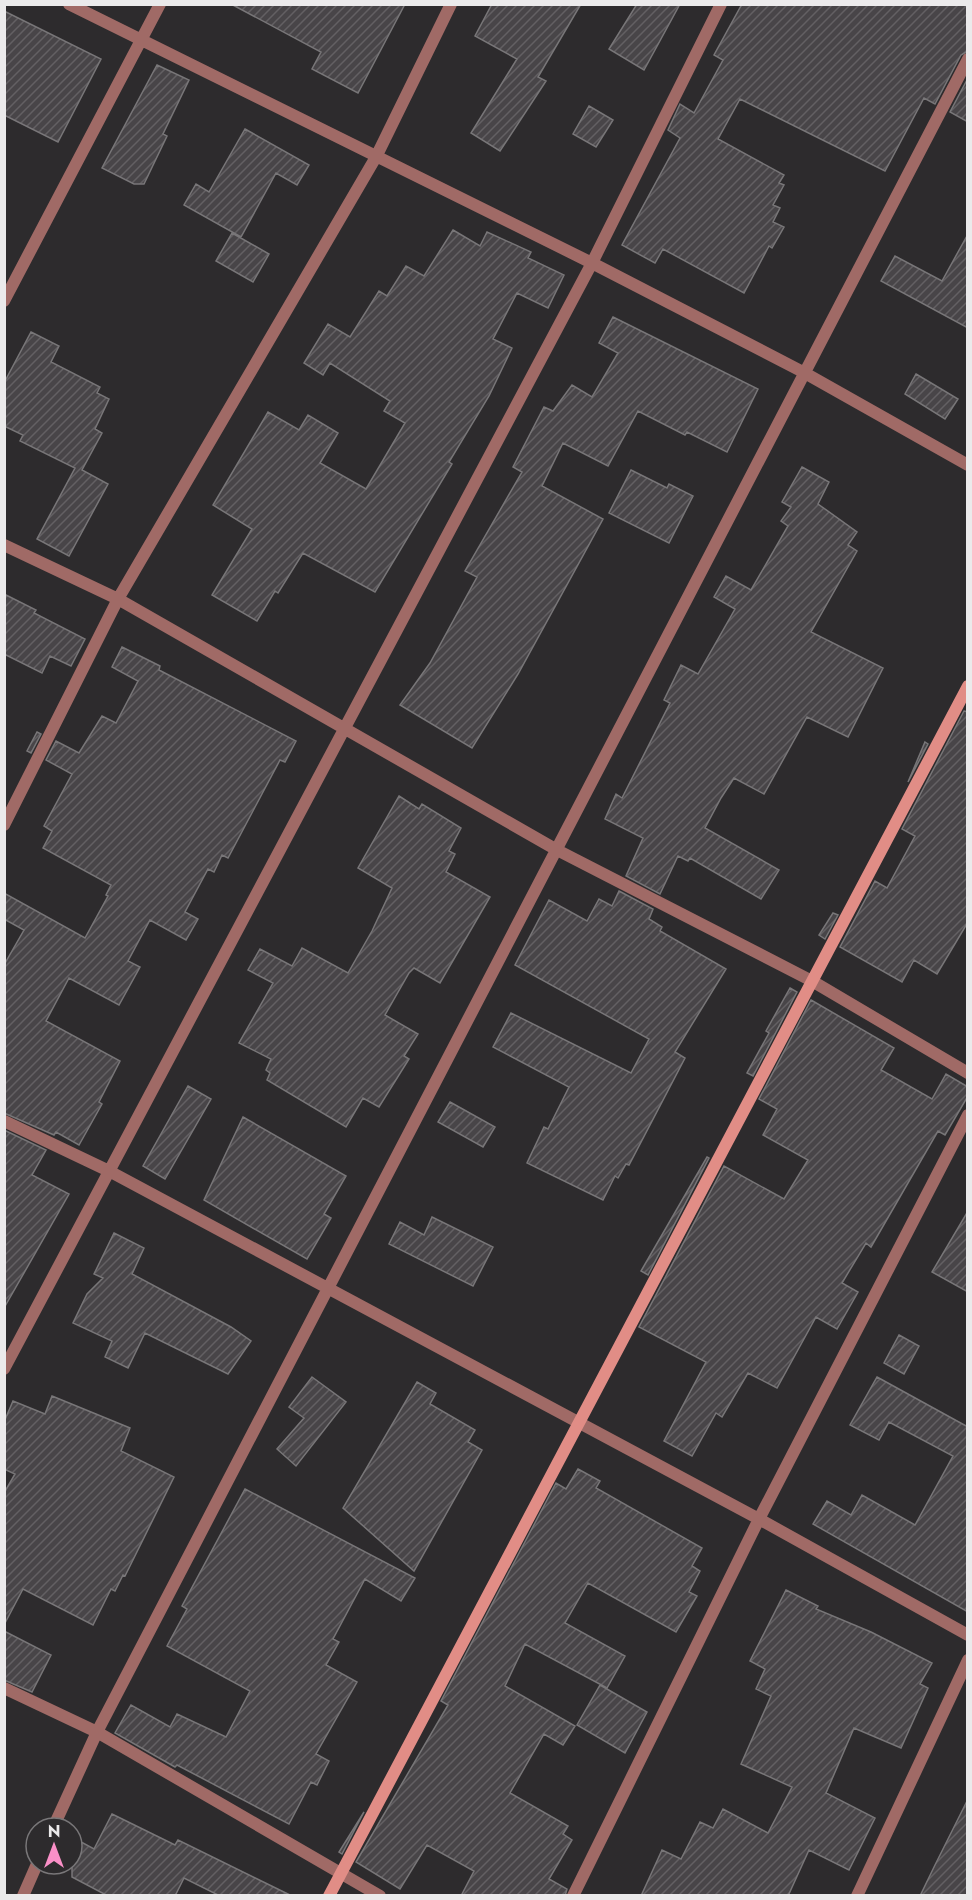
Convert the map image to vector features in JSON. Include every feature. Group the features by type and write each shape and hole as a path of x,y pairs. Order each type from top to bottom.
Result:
{"street":[{"path":"69,4 592,263 803,372 968,465"},
{"path":"4,301 160,4"},
{"path":"4,825 118,599 375,157 451,4"},
{"path":"4,1369 592,263 721,4"},
{"path":"58,1816 97,1732 557,850 803,372 968,60"},
{"path":"4,545 118,599 557,850 812,981 968,1072"},
{"path":"329,1896 968,686"},
{"path":"573,1896 759,1519 968,1115"},
{"path":"4,1121 109,1171 759,1519 968,1635"},
{"path":"857,1896 968,1660"},
{"path":"4,1688 97,1732 380,1896"},
{"path":"23,1896 32,1876"}],"building":[{"path":"231,4 405,4 358,93 312,69 321,52"},
{"path":"492,4 581,4 538,77 546,81 500,151 471,133 517,59 475,36"},
{"path":"637,4 680,4 644,70 609,49"},
{"path":"742,4 968,4 968,51 961,55 935,104 924,98 885,171 740,99 718,139 784,175 779,183 784,185 773,205 780,208 773,222 784,227 772,248 769,246 744,293 663,249 655,263 622,245 680,138 668,130 680,104 694,113 723,60 714,55"},
{"path":"4,11 101,59 58,142 4,115"},
{"path":"157,65 189,80 163,134 167,136 144,184 134,184 102,168"},
{"path":"968,78 968,122 950,112"},
{"path":"589,106 613,120 596,147 573,134"},
{"path":"245,129 309,165 297,185 276,173 241,237 184,205 196,184 209,192"},
{"path":"453,230 480,246 487,232 531,252 528,258 564,275 548,308 517,293 493,339 512,348 489,396 449,462 452,464 375,592 303,553 278,593 275,591 257,621 212,595 252,529 213,505 268,412 299,430 308,415 338,433 320,463 366,489 405,423 384,411 390,401 330,363 323,375 304,363 328,324 350,337 379,291 387,296 406,266 424,276"},
{"path":"232,233 269,254 253,282 216,261"},
{"path":"968,234 968,328 881,281 895,256 942,281"},
{"path":"613,317 758,389 727,452 687,432 685,435 638,411 608,466 563,443 542,486 603,519 518,674 472,748 400,705 430,663 477,577 465,571 522,472 513,467 544,407 553,411 572,385 592,397 618,353 599,343"},
{"path":"31,332 59,346 51,362 100,387 97,393 109,399 95,429 102,433 82,470 108,484 69,556 37,539 75,468 20,441 23,435 4,426 4,383"},
{"path":"916,374 958,399 945,419 905,394"},
{"path":"802,467 829,482 818,504 857,532 848,545 857,551 811,632 883,668 848,737 807,717 764,794 734,778 705,828 779,870 761,899 690,858 688,861 678,856 660,894 626,876 643,838 605,819 616,794 622,798 670,703 664,700 681,665 698,674 735,609 714,597 726,576 751,590 788,526 781,521 791,507 782,502"},
{"path":"631,470 667,488 669,484 693,496 669,543 609,513"},
{"path":"4,594 36,610 34,613 85,639 71,666 50,656 42,673 4,654"},
{"path":"122,647 160,666 159,670 296,741 285,762 280,760 228,858 222,855 214,872 208,869 185,912 198,919 186,940 150,920 128,961 140,967 119,1005 69,978 46,1021 120,1061 99,1102 102,1104 79,1145 56,1132 54,1135 4,1113 4,965 24,930 4,919 4,893 85,938 108,896 106,895 111,885 43,848 52,831 44,826 72,774 46,760 56,741 79,753 102,716 116,723 138,681 112,667"},
{"path":"964,711 968,712 968,922 937,974 914,960 902,982 840,947 875,881 887,888 915,836 902,829"},
{"path":"37,732 41,734 31,753 27,751"},
{"path":"925,742 928,744 908,782"},
{"path":"399,796 419,809 422,804 461,828 449,851 455,854 446,872 490,897 440,983 414,968 409,973 385,1015 418,1034 404,1056 409,1059 379,1107 363,1098 346,1127 267,1080 270,1073 266,1070 271,1059 239,1043 273,983 248,970 260,949 292,966 302,948 348,973 372,931 392,888 358,868"},
{"path":"619,891 653,909 649,919 662,927 660,931 726,969 675,1052 685,1058 629,1165 626,1164 618,1178 615,1176 603,1200 527,1163 544,1127 548,1129 569,1087 493,1047 511,1013 631,1073 649,1039 515,965 549,900 587,921 599,899 612,906"},
{"path":"833,913 838,915 825,939 819,935"},
{"path":"790,988 797,992 753,1076 747,1073 769,1033 766,1031"},
{"path":"811,1000 894,1048 881,1070 932,1099 946,1074 968,1087 968,1096 945,1135 938,1131 871,1247 866,1243 842,1283 858,1292 837,1329 816,1317 777,1388 748,1373 722,1417 716,1413 692,1456 664,1441 706,1362 639,1327 724,1166 784,1199 808,1160 763,1135 777,1109 759,1099"},
{"path":"188,1086 211,1099 165,1179 143,1166"},
{"path":"450,1102 495,1127 483,1147 438,1122"},
{"path":"243,1117 346,1176 324,1214 331,1218 307,1259 204,1200"},
{"path":"4,1130 46,1150 32,1175 69,1194 4,1308"},
{"path":"707,1157 709,1158 648,1275 641,1271"},
{"path":"968,1211 968,1292 932,1272"},
{"path":"432,1217 493,1247 473,1286 389,1244 400,1222 424,1235"},
{"path":"114,1233 144,1248 132,1274 231,1327 251,1341 228,1374 145,1333 128,1368 105,1357 112,1341 73,1323 87,1294 103,1278 94,1274"},
{"path":"899,1335 919,1346 904,1374 884,1363"},
{"path":"312,1377 346,1402 296,1466 277,1449 304,1418 289,1407"},
{"path":"877,1377 968,1427 968,1612 813,1524 827,1501 851,1515 862,1495 915,1525 953,1456 889,1422 879,1440 850,1425"},
{"path":"417,1382 436,1393 430,1404 475,1430 468,1442 482,1450 414,1571 343,1508"},
{"path":"52,1396 130,1428 121,1451 174,1477 125,1576 123,1575 115,1591 111,1589 93,1625 23,1589 4,1625 4,1493 15,1474 4,1469 4,1422 13,1401 45,1414"},
{"path":"578,1469 600,1481 596,1488 702,1548 692,1566 700,1571 689,1592 697,1596 676,1632 588,1583 565,1623 625,1656 607,1688 525,1644 505,1686 575,1726 563,1745 544,1734 510,1793 568,1826 563,1834 572,1840 549,1879 567,1889 565,1896 461,1896 474,1871 427,1845 400,1889 356,1862 448,1705 441,1701 556,1483 566,1489"},
{"path":"245,1489 415,1578 401,1601 365,1579 333,1639 339,1642 326,1665 357,1682 316,1754 329,1761 317,1785 311,1782 289,1824 177,1765 175,1767 115,1733 131,1705 170,1727 177,1714 226,1737 250,1691 167,1646 187,1609 182,1606"},
{"path":"786,1590 818,1606 816,1609 871,1632 932,1663 920,1684 928,1688 901,1748 854,1728 826,1793 875,1818 849,1870 809,1850 788,1896 641,1896 662,1850 681,1859 700,1822 713,1828 723,1809 768,1833 792,1787 741,1764 771,1696 756,1689 765,1669 750,1661"},
{"path":"4,1631 51,1655 32,1692 4,1680"},
{"path":"600,1685 647,1712 625,1753 577,1725"},
{"path":"968,1799 968,1896 920,1896 935,1865"},
{"path":"364,1812 342,1854 339,1852"},
{"path":"112,1814 175,1845 178,1840 292,1896 220,1896 184,1878 175,1896 108,1896 72,1877 84,1876 84,1844 94,1849"}]}
